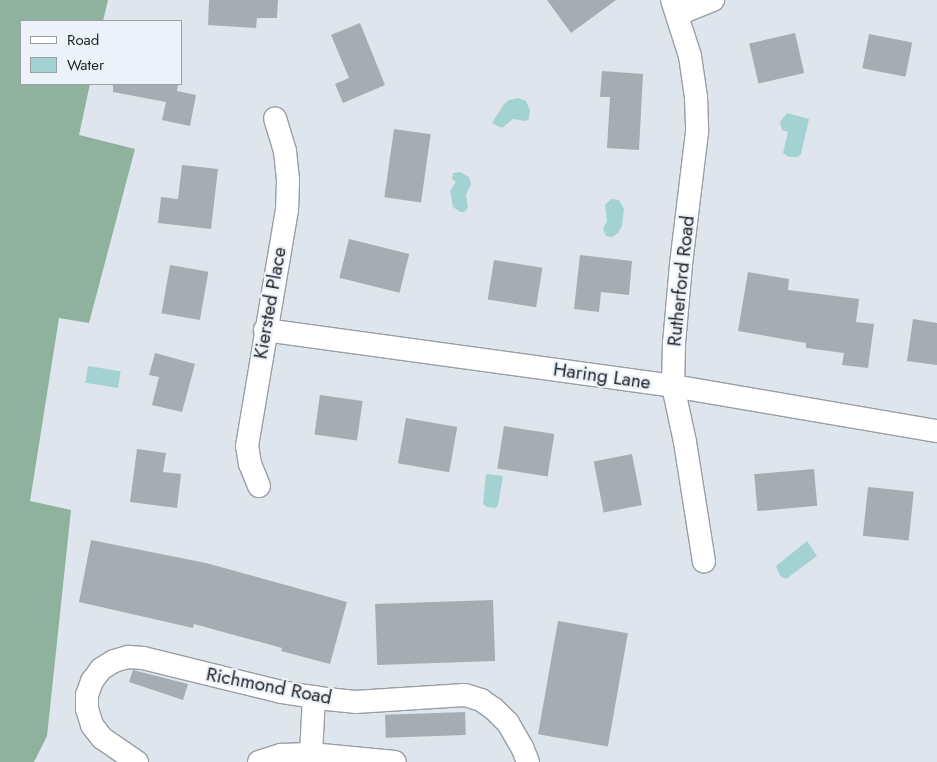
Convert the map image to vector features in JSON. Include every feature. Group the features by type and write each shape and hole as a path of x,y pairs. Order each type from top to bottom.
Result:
{"street":[{"path":"675,7 713,0"},
{"name":"Rutherford Road","path":"675,7 690,56 696,96 697,132 681,266 674,343 673,386 685,442 704,562"},
{"name":"Kiersted Place","path":"259,486 250,464 247,446 287,200 288,180 285,151 275,120"},
{"name":"Haring Lane","path":"265,330 673,386 937,431"},
{"name":"Richmond Road","path":"137,762 102,738 92,725 87,709 87,695 92,681 101,669 114,661 128,657 143,658 281,692 355,702 465,695 481,700 494,709 508,723 522,747 528,762"},
{"path":"311,754 314,697"},
{"path":"259,762 281,755 311,754 395,762"}],"green space":[{"path":"0,0 108,0 103,20 20,20 20,85 90,85 79,135 135,149 89,323 59,318 30,501 71,510 47,736 34,762 0,762"}],"water":[{"path":"518,98 526,101 530,110 529,119 526,121 513,119 502,128 492,123 504,104 509,100"},
{"path":"787,113 809,119 801,154 798,157 789,157 783,153 788,132 782,130 780,122"},
{"path":"460,172 469,177 471,184 466,195 468,208 464,212 460,212 453,207 450,191 456,182 452,179 453,173"},
{"path":"611,199 619,200 624,209 622,226 618,233 612,237 606,236 603,229 607,221 605,205"},
{"path":"88,366 121,371 118,388 85,383"},
{"path":"486,474 503,476 498,505 495,508 487,507 483,504"},
{"path":"807,541 817,556 786,579 780,576 776,566"}],"building":[{"path":"209,0 278,0 277,18 257,18 256,28 208,25"},
{"path":"547,0 616,0 571,33"},
{"path":"360,23 385,85 343,103 335,84 349,78 331,35"},
{"path":"795,33 804,73 758,84 749,44"},
{"path":"869,34 912,42 906,77 862,68"},
{"path":"602,71 643,74 639,150 607,148 610,97 600,97"},
{"path":"113,85 178,85 177,91 196,95 190,126 162,120 166,102 113,92"},
{"path":"394,129 431,134 421,202 384,197"},
{"path":"182,165 218,169 211,229 158,223 161,197 178,199"},
{"path":"349,239 409,254 399,293 339,278"},
{"path":"580,255 632,261 629,295 601,292 599,312 574,309"},
{"path":"494,260 542,268 536,307 488,300"},
{"path":"170,265 208,272 200,320 161,313"},
{"path":"748,272 789,279 788,290 859,299 856,322 874,324 868,368 842,365 844,353 806,348 806,343 738,331"},
{"path":"913,319 937,323 937,365 907,361"},
{"path":"155,353 195,364 182,412 152,405 159,377 149,375"},
{"path":"320,395 363,401 357,441 314,435"},
{"path":"406,418 457,427 449,472 398,463"},
{"path":"504,426 554,434 548,476 497,468"},
{"path":"137,449 166,453 163,472 181,474 177,508 130,502"},
{"path":"632,454 642,505 604,512 594,461"},
{"path":"814,469 817,506 757,511 754,474"},
{"path":"868,487 914,492 909,541 863,536"},
{"path":"91,540 206,563 347,602 330,664 281,651 282,648 194,624 193,628 79,602"},
{"path":"493,600 495,661 377,665 375,604"},
{"path":"558,621 628,633 608,747 538,734"},
{"path":"133,670 188,684 183,700 129,682"},
{"path":"465,712 466,735 386,738 385,715"}]}
